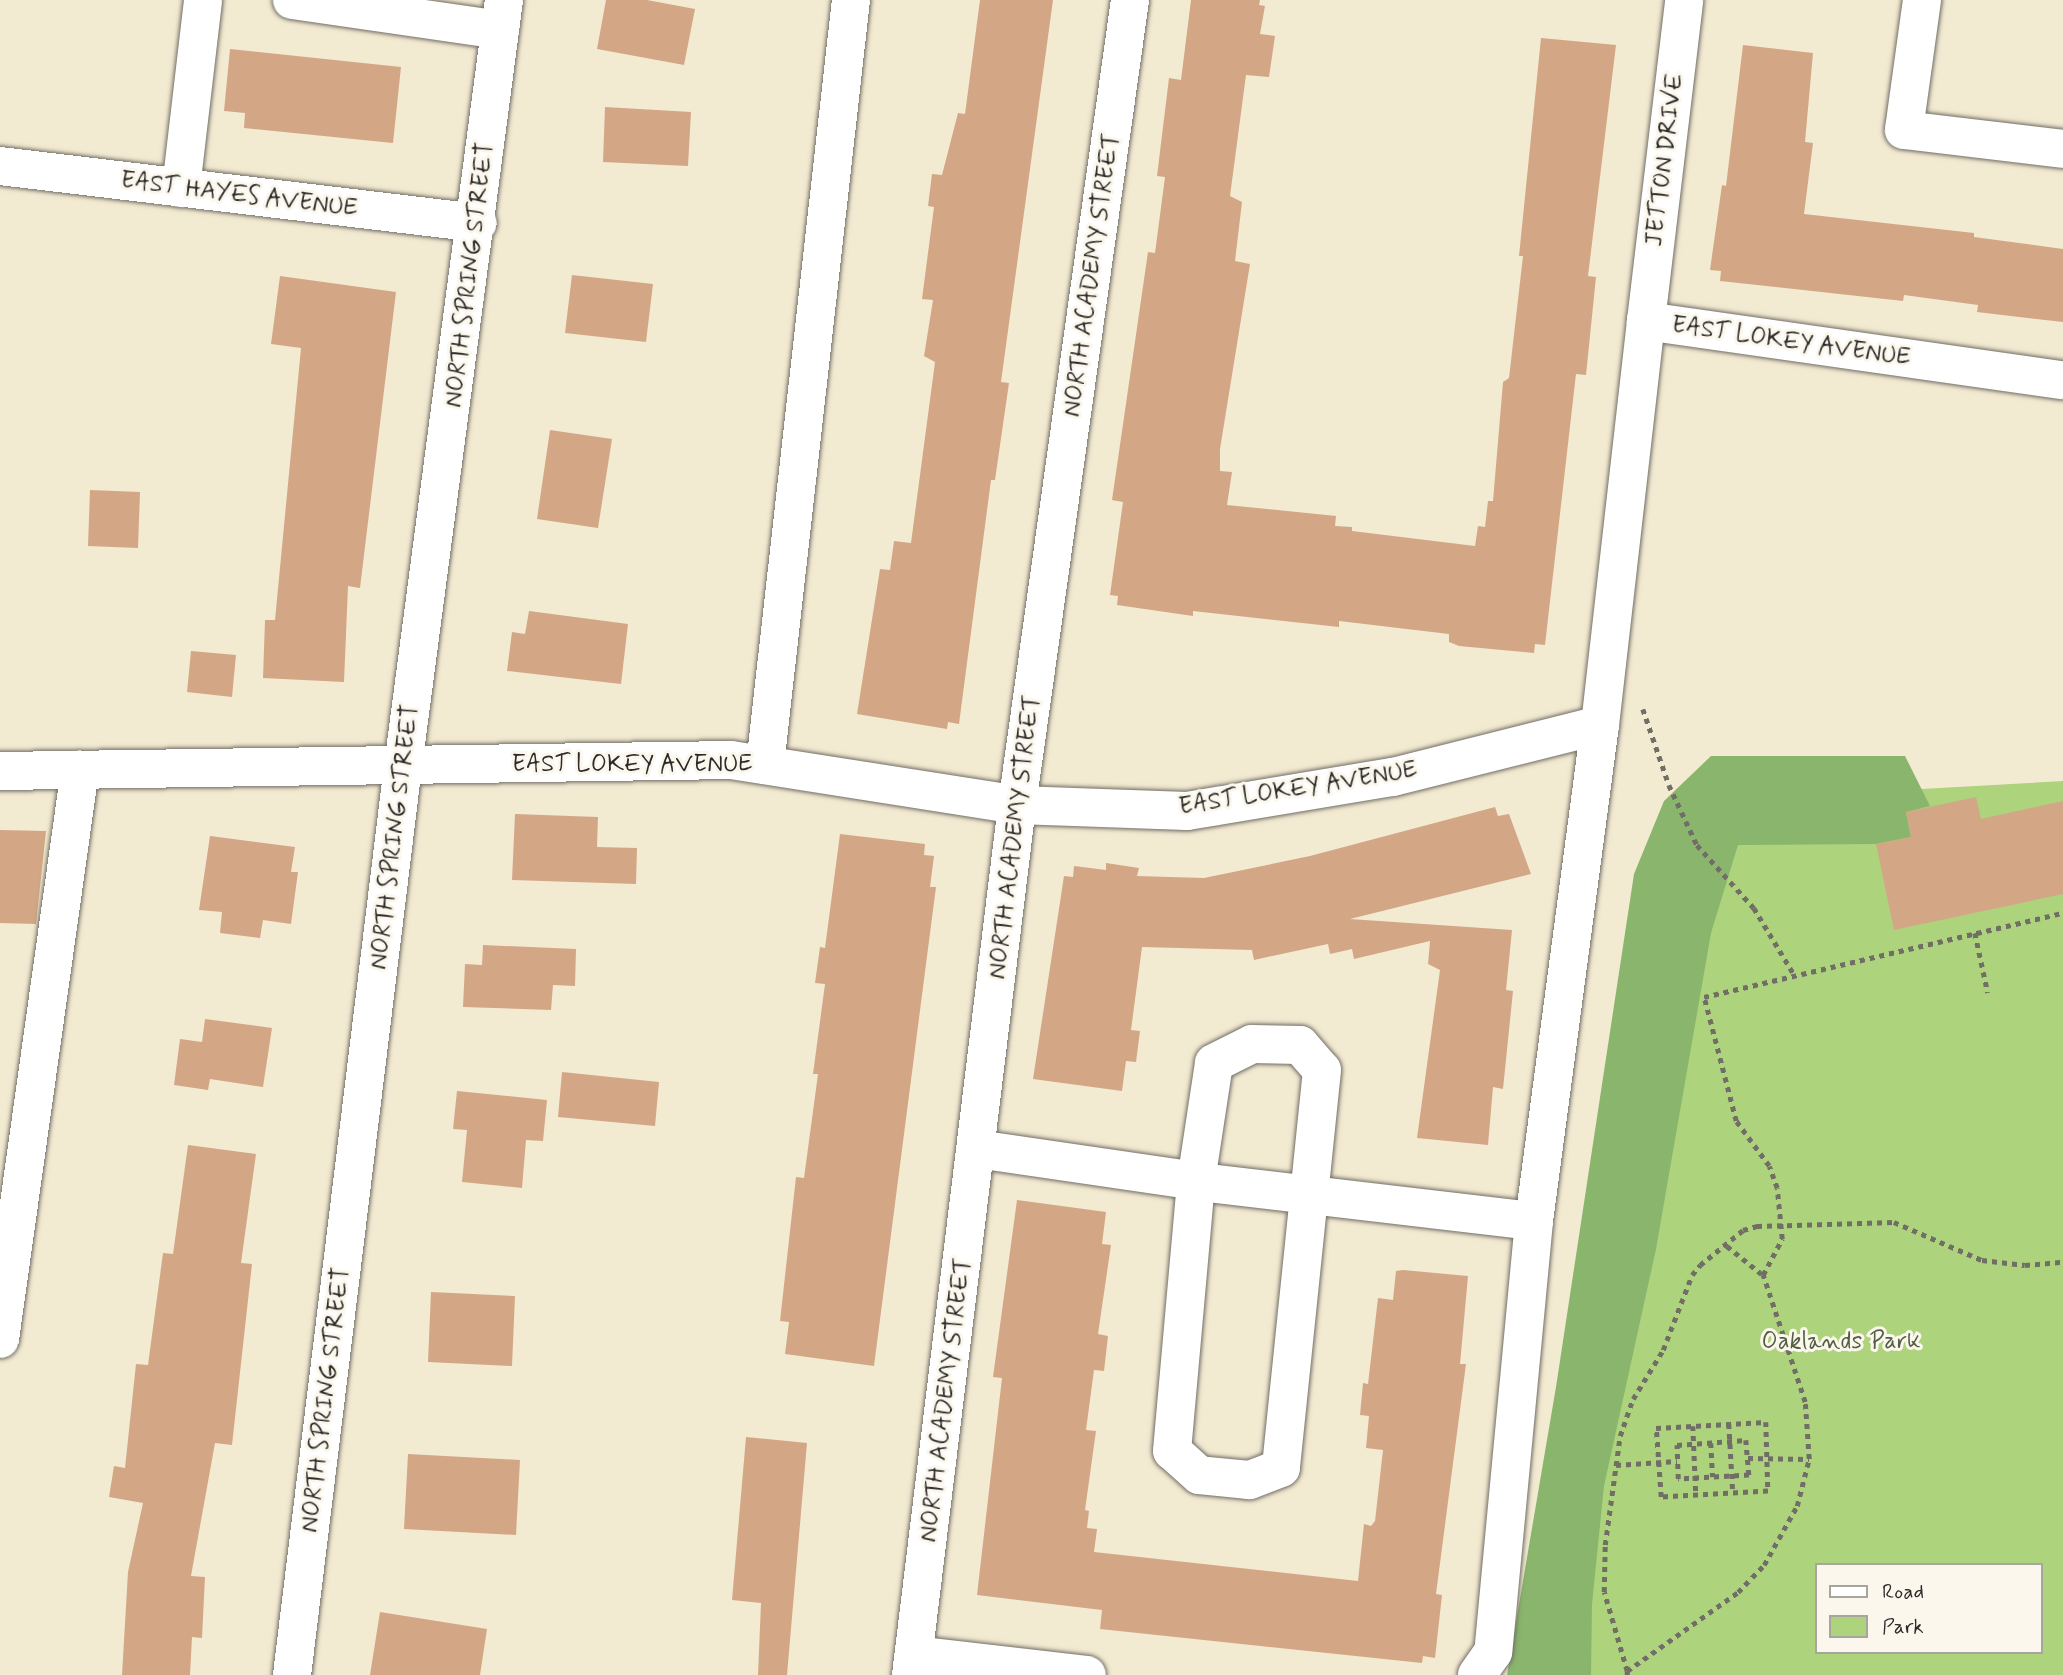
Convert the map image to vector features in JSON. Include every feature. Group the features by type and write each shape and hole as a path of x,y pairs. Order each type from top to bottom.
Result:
{"street":[{"path":"181,188 203,0"},
{"path":"292,0 502,15"},
{"path":"765,765 850,0"},
{"name":"NORTH ACADEMY STREET","path":"912,1665 1017,805 1130,0"},
{"name":"JETTON DRIVE","path":"1646,321 1684,0"},
{"path":"1917,0 1904,130 2063,149"},
{"name":"NORTH SPRING STREET","path":"292,1675 403,766 478,223 502,15"},
{"name":"EAST HAYES AVENUE","path":"0,166 478,223"},
{"name":"EAST LOKEY AVENUE","path":"0,771 731,760 1017,805 1187,811 1393,777 1600,725 1646,321 2063,380"},
{"path":"1477,1675 1493,1652 1534,1220 1600,725"},
{"path":"0,1339 80,770"},
{"path":"1252,1044 1300,1045 1322,1070 1281,1468 1249,1480 1199,1475 1172,1451 1196,1181 1213,1063 1252,1044"},
{"path":"977,1149 1196,1181 1534,1220"},
{"path":"912,1665 1087,1675"}],"path":[{"path":"1641,705 1669,785 1697,845 1754,908 1795,976"},
{"path":"1763,1275 1778,1251 1784,1225 1769,1166 1736,1121 1704,997 2063,913"},
{"path":"1975,933 1988,993"},
{"path":"1727,1246 1763,1275 1805,1402 1808,1459 1797,1506 1764,1565 1738,1592 1627,1673 1604,1591 1605,1545 1616,1465 1626,1417 1663,1350 1692,1275 1743,1230 1784,1225 1894,1223 1982,1260 2025,1265 2063,1262"},
{"path":"1766,1422 1768,1491 1661,1497 1656,1428 1693,1426 1766,1422"},
{"path":"1729,1424 1733,1494"},
{"path":"1693,1426 1696,1496"},
{"path":"1746,1440 1749,1475 1678,1479 1677,1445 1729,1441 1746,1440"},
{"path":"1711,1443 1713,1477"},
{"path":"1748,1458 1808,1459"},
{"path":"1616,1465 1677,1461"}],"green space":[{"path":"1711,756 1905,756 1930,806 1906,812 1911,837 1876,844 1738,845 1711,933 1656,1249 1604,1486 1592,1604 1591,1675 1507,1675 1556,1387 1634,874 1664,801"},
{"name":"Oaklands Park","path":"2063,781 2063,1675 1560,1675 1708,801"}],"building":[{"path":"606,0 647,0 695,9 684,65 597,49"},
{"path":"980,0 1053,0 1001,382 1009,383 995,480 991,480 959,724 948,722 947,729 857,714 880,569 890,570 894,541 911,543 935,362 924,356 933,300 922,299 934,207 928,206 932,174 942,175 958,113 965,114"},
{"path":"1191,0 1260,0 1259,5 1265,6 1260,34 1275,36 1269,77 1246,75 1230,196 1242,202 1235,261 1250,264 1220,449 1220,471 1232,472 1227,505 1336,516 1335,526 1352,527 1352,531 1475,546 1478,526 1485,527 1488,501 1493,501 1503,382 1509,378 1523,256 1519,256 1541,38 1616,45 1588,276 1596,277 1586,375 1576,374 1545,645 1535,644 1534,653 1459,646 1449,642 1449,634 1339,621 1339,627 1193,611 1193,616 1117,605 1118,596 1110,595 1123,502 1112,500 1148,252 1155,253 1165,177 1157,176 1169,78 1181,80"},
{"path":"1743,45 1813,53 1805,142 1813,143 1804,214 1974,233 1974,237 2063,249 2063,322 1977,312 1978,305 1904,295 1903,301 1720,281 1721,271 1710,270 1722,185 1726,186"},
{"path":"230,49 401,67 393,143 244,128 245,113 224,111"},
{"path":"605,107 691,112 688,166 603,162"},
{"path":"572,275 653,284 646,342 565,333"},
{"path":"280,276 396,292 360,588 348,586 344,682 263,678 265,620 275,620 301,348 271,344"},
{"path":"550,430 612,439 598,528 537,519"},
{"path":"90,490 140,492 138,548 88,546"},
{"path":"529,611 628,624 621,684 507,671 512,632 525,634"},
{"path":"191,651 236,655 232,697 187,692"},
{"path":"1976,797 1981,819 2063,801 2063,894 1894,930 1876,844 1911,837 1906,812"},
{"path":"1495,807 1498,816 1509,814 1531,874 1350,919 1512,930 1506,990 1513,991 1503,1089 1493,1087 1488,1145 1417,1138 1440,970 1428,964 1430,941 1354,959 1352,949 1330,954 1328,944 1254,960 1252,950 1142,947 1131,1030 1140,1031 1136,1062 1126,1061 1122,1091 1033,1079 1064,876 1073,877 1074,866 1106,870 1106,863 1139,868 1137,876 1204,878 1310,856"},
{"path":"515,814 598,817 597,847 637,848 636,884 512,880"},
{"path":"0,830 46,831 36,924 0,923"},
{"path":"840,834 925,844 924,855 934,856 930,887 936,887 874,1366 785,1354 789,1322 780,1321 796,1177 804,1178 818,1074 813,1074 825,984 815,983 820,947 825,948"},
{"path":"210,836 295,847 291,872 298,872 291,924 263,920 260,938 220,933 222,912 199,910"},
{"path":"483,945 576,949 575,986 553,985 551,1010 463,1007 465,964 482,965"},
{"path":"205,1019 272,1028 263,1087 210,1079 208,1090 174,1085 180,1039 202,1042"},
{"path":"562,1072 659,1082 655,1126 558,1117"},
{"path":"457,1091 547,1100 543,1141 526,1140 522,1188 462,1182 467,1130 453,1129"},
{"path":"188,1145 256,1154 241,1263 252,1264 232,1445 215,1443 191,1576 205,1577 202,1638 192,1637 190,1675 122,1675 128,1572 143,1503 109,1497 114,1466 125,1468 136,1364 148,1365 163,1253 173,1254"},
{"path":"1017,1200 1106,1212 1102,1244 1111,1245 1098,1334 1108,1336 1104,1371 1094,1370 1086,1430 1096,1431 1085,1510 1089,1511 1087,1528 1097,1529 1094,1552 1358,1581 1364,1524 1371,1526 1375,1521 1383,1450 1366,1448 1369,1416 1360,1415 1363,1383 1368,1384 1378,1298 1393,1300 1396,1271 1468,1276 1460,1364 1466,1364 1436,1594 1442,1595 1435,1658 1423,1656 1422,1663 1100,1629 1102,1610 977,1595 1002,1378 993,1377"},
{"path":"431,1292 515,1296 512,1366 428,1362"},
{"path":"746,1437 807,1443 787,1675 758,1675 761,1603 732,1600"},
{"path":"408,1454 520,1460 516,1535 404,1529"},
{"path":"380,1612 487,1629 480,1675 370,1675"}]}
